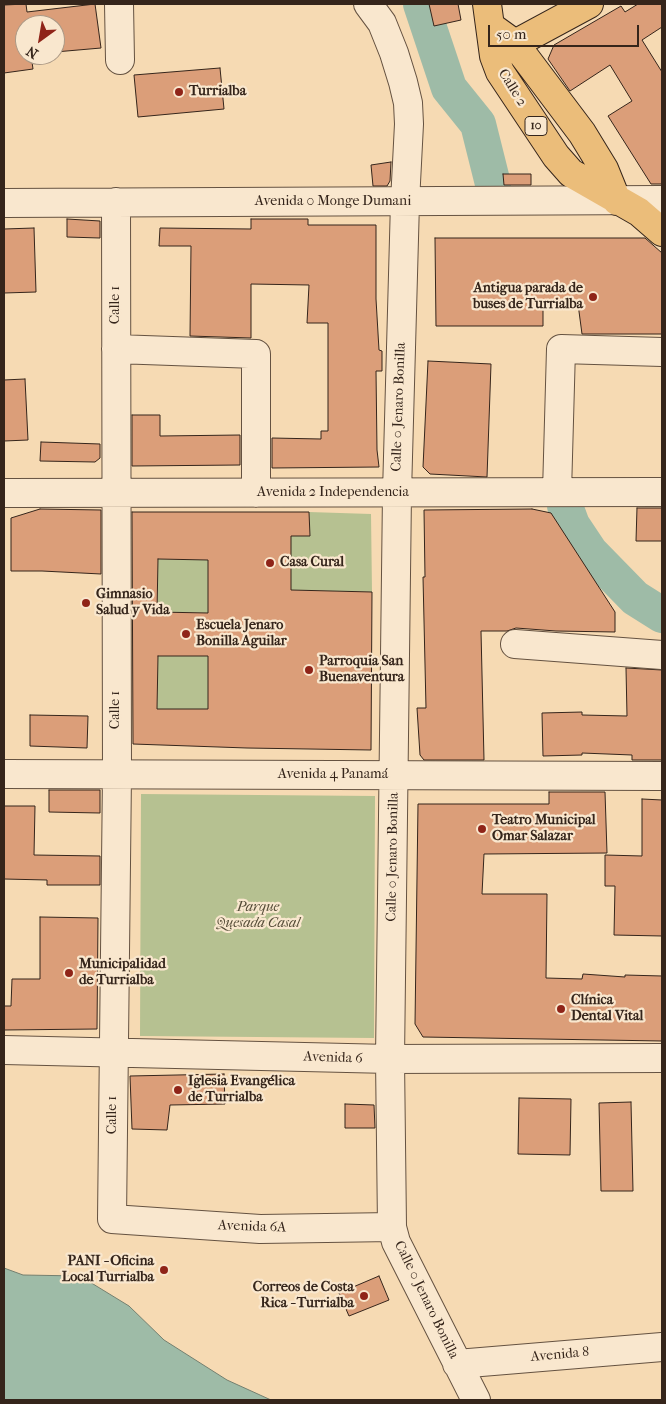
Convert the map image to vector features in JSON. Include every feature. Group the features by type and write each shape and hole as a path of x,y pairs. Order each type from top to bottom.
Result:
{"main road":[{"path":"505,50 589,4"},
{"name":"Calle 2","path":"488,15 505,50 582,133 604,169 617,201"},
{"name":"Calle 2","path":"505,50 500,72 556,156 571,173 639,212 662,232"}],"street":[{"path":"119,4 120,60"},
{"name":"Calle 0 Jenaro Bonilla","path":"368,4 382,23 401,75 408,103 409,124 397,493 390,1060 392,1227 396,1242 476,1400"},
{"path":"541,200 586,182"},
{"name":"Avenida 0 Monge Dumani","path":"4,203 662,200"},
{"name":"Calle 1","path":"112,1219 117,774 116,202"},
{"path":"116,349 256,354 256,493"},
{"path":"556,492 560,349 662,352"},
{"name":"Avenida 2 Independencia","path":"4,493 662,492"},
{"path":"515,644 662,655"},
{"name":"Avenida 4 Panamá","path":"4,774 662,776"},
{"name":"Avenida 6","path":"4,1050 390,1060 662,1058"},
{"name":"Avenida 6A","path":"112,1219 260,1229 392,1227"},
{"name":"Avenida 8","path":"457,1364 662,1347"}],"green space":[{"path":"309,512 371,514 372,592 291,590 291,536 310,536"},
{"path":"158,559 208,560 208,613 157,612"},
{"path":"158,656 208,656 208,709 157,709"},
{"name":"Parque Quesada Casal","path":"141,794 375,796 374,1038 140,1036"}],"shaded area":[{"path":"4,1268 23,1275 80,1276 129,1306 164,1340 227,1380 271,1400 4,1400"}],"building":[{"path":"26,4 27,12 95,4 101,48 65,51 65,15 15,15 15,65 32,65 33,69 4,73 4,5"},
{"path":"429,4 458,4 461,20 434,26"},
{"path":"638,4 662,4 662,27 642,40 662,72 662,184 651,184 608,116 632,101 610,65 570,91 548,59 554,45 621,6 625,12"},
{"name":"Turrialba","path":"220,68 224,109 138,117 134,75"},
{"path":"391,162 390,181 387,186 373,186 371,165"},
{"path":"503,174 531,174 531,185 504,185"},
{"path":"67,219 100,221 100,238 67,237"},
{"path":"251,219 308,219 308,225 376,225 376,299 379,350 382,351 382,371 376,371 379,467 272,468 272,438 321,439 321,431 328,431 328,323 307,323 309,285 251,284 251,338 190,336 191,246 159,246 160,228 251,229"},
{"path":"34,228 36,292 4,293 4,229"},
{"path":"435,238 645,238 662,253 662,334 582,334 578,304 543,302 543,326 436,326"},
{"path":"428,361 491,364 487,477 430,474 423,467"},
{"path":"25,379 28,440 4,441 4,380"},
{"path":"132,415 160,415 160,436 240,435 240,465 132,466"},
{"path":"41,442 100,444 100,458 95,462 40,461"},
{"path":"637,508 662,508 662,541 636,541"},
{"path":"40,509 101,510 101,574 11,571 11,518"},
{"path":"532,509 551,513 615,612 615,632 516,628 507,631 481,631 484,760 424,760 420,755 417,708 426,708 423,577 425,577 424,510"},
{"path":"132,512 309,512 310,536 291,536 291,590 372,592 371,750 133,744","holes":["158,559 208,560 208,613 157,612","158,656 208,656 208,709 157,709"]},
{"path":"626,668 662,670 662,760 632,760 632,755 582,753 582,755 543,756 542,713 582,712 582,715 627,716"},
{"path":"30,715 88,716 87,748 30,746"},
{"path":"49,790 100,790 100,813 49,812"},
{"path":"549,792 605,792 607,853 484,854 482,894 547,894 546,978 582,979 583,974 625,977 625,975 662,976 662,1041 423,1037 415,1024 418,804 549,804"},
{"path":"642,799 662,800 662,936 614,935 615,886 605,886 605,855 642,856"},
{"path":"4,806 35,806 34,855 100,856 100,885 47,885 47,880 4,879"},
{"name":"Municipalidad de Turrialba","path":"40,917 98,918 97,1029 4,1030 4,1006 11,1006 12,979 40,979"},
{"name":"Iglesia Evangélica de Turrialba","path":"224,1074 225,1104 170,1105 167,1130 132,1129 130,1076"},
{"path":"519,1098 571,1099 570,1155 518,1154"},
{"path":"631,1102 633,1191 601,1191 599,1103"},
{"path":"345,1104 374,1105 375,1128 345,1128"},
{"name":"Correos de Costa Rica - Turrialba","path":"379,1276 389,1300 349,1316 339,1293"}],"waterway":[{"path":"421,4 449,88 478,124 493,184"},
{"path":"565,506 572,525 590,552 635,598 662,615"}],"place":[{"name":"Turrialba","path":"179,92"},
{"name":"Antigua parada de buses de Turrialba","path":"593,297"},
{"name":"Casa Cural","path":"270,563"},
{"name":"Gimnasio Salud y Vida","path":"86,603"},
{"name":"Escuela Jenaro Bonilla Aguilar","path":"186,634"},
{"name":"Parroquia San Buenaventura","path":"309,670"},
{"name":"Teatro Municipal Omar Salazar","path":"482,829"},
{"name":"Municipalidad de Turrialba","path":"69,973"},
{"name":"Clínica Dental Vital","path":"561,1009"},
{"name":"Iglesia Evangélica de Turrialba","path":"178,1090"},
{"name":"PANI - Oficina Local Turrialba","path":"164,1270"},
{"name":"Correos de Costa Rica - Turrialba","path":"364,1296"}]}
